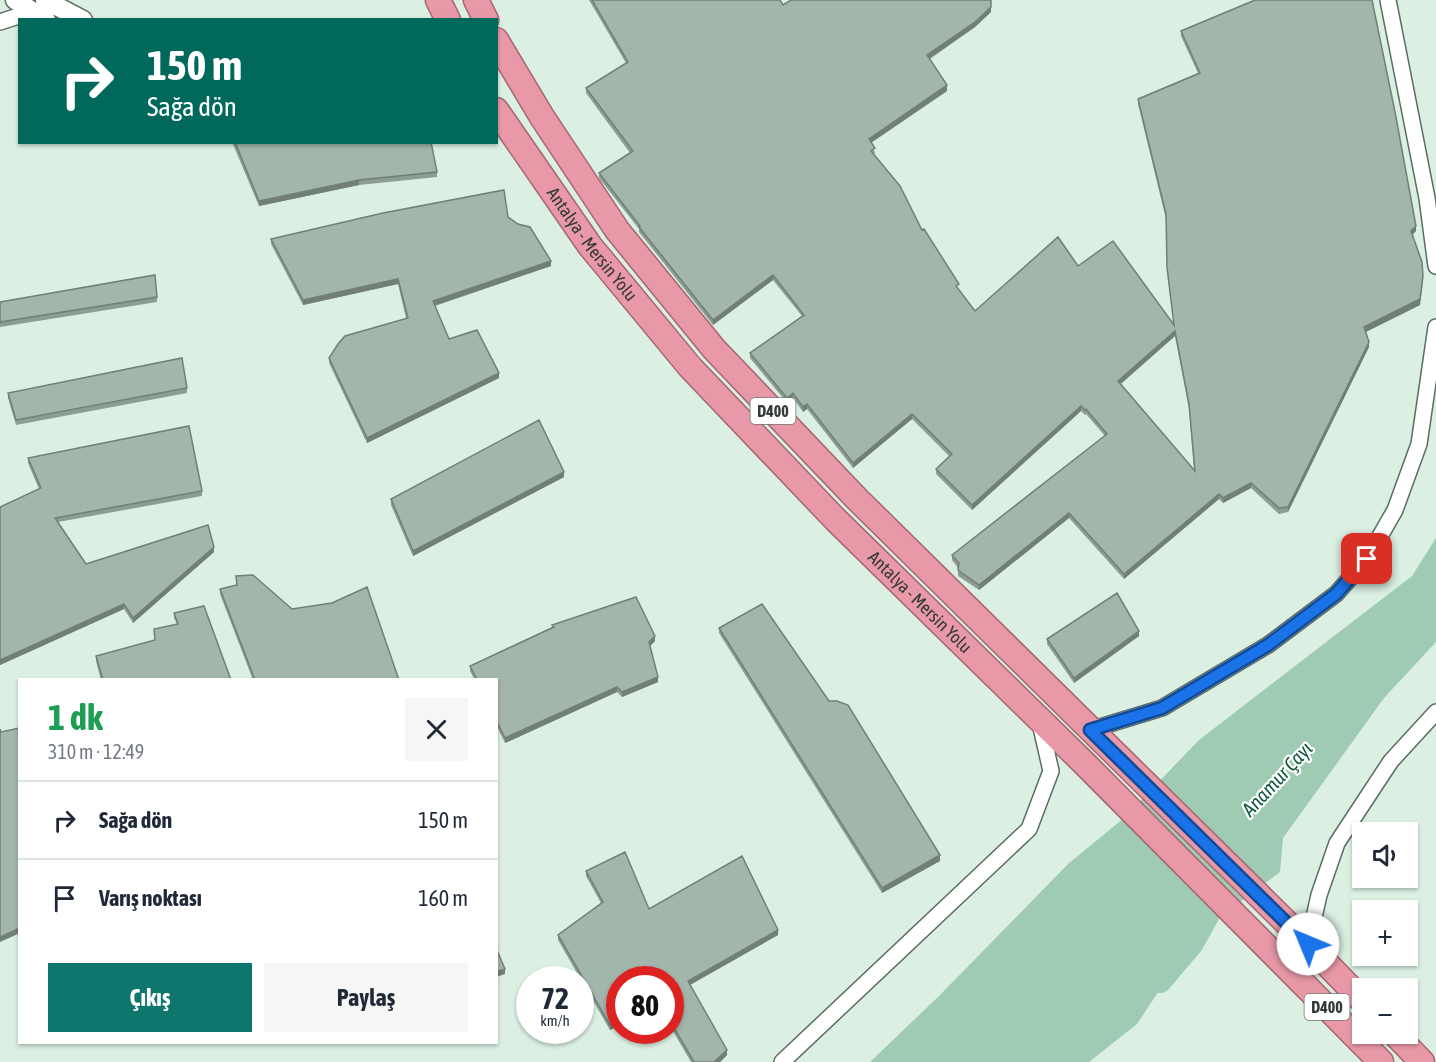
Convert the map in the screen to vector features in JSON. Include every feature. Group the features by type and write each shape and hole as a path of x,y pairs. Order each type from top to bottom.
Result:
{"highway":[{"path":"438,0 446,18"},
{"path":"476,0 485,18"},
{"name":"Antalya - Mersin Yolu","path":"500,54 617,230 714,349 858,500 1352,990"},
{"name":"Antalya - Mersin Yolu","path":"498,113 590,246 690,367 835,519 1085,764 1381,1062"},
{"path":"1405,1044 1422,1062"}],"street":[{"path":"15,0 41,10 75,18"},
{"path":"1388,0 1427,198 1436,266"},
{"path":"0,22 41,10"},
{"path":"1095,735 1162,708 1268,645 1336,594 1367,559 1395,510 1419,444 1436,327"},
{"path":"1301,937 1337,843 1391,760 1436,712"},
{"path":"782,1062 1029,829 1051,771 1040,720"}],"water":[{"path":"1436,538 1436,642 1384,698 1283,838 1280,872 1196,935 1137,1024 1089,1062 870,1062 938,997 1068,864 1124,818 1199,740 1412,576"}],"building":[{"path":"592,0 780,0 783,5 791,0 991,0 991,7 975,22 927,55 947,85 869,139 875,148 871,151 900,186 922,230 924,229 959,284 956,286 975,311 1058,237 1078,266 1113,241 1174,325 1167,267 1166,214 1138,99 1200,73 1181,31 1255,0 1372,0 1416,226 1411,231 1422,262 1420,299 1364,327 1369,342 1288,507 1279,508 1251,483 1223,498 1219,494 1124,574 1069,513 979,585 958,570 959,563 952,555 1107,434 1081,406 972,505 936,469 952,454 912,414 853,463 807,404 803,407 793,393 787,398 750,353 804,315 773,275 713,320 599,173 633,151 586,88 628,62","holes":["1175,331 1189,404 1195,471 1118,381"]},
{"path":"236,144 431,144 437,172 359,180 259,201"},
{"path":"504,190 508,217 518,224 530,227 551,261 433,301 449,339 477,330 499,373 367,438 329,358 345,336 408,318 398,279 303,300 271,239 383,213"},
{"path":"155,275 157,297 0,322 0,302"},
{"path":"182,358 187,388 16,420 8,393"},
{"path":"539,420 564,472 413,551 391,499"},
{"path":"189,426 202,491 55,518 86,564 208,525 214,547 133,618 124,604 0,660 0,507 41,488 28,458"},
{"path":"253,575 292,609 332,603 367,587 398,678 254,678 220,589 237,585 236,576"},
{"path":"1117,593 1139,631 1074,678 1047,639"},
{"path":"636,597 655,636 649,642 658,677 622,692 617,687 505,738 498,724 498,678 476,678 470,666 554,627 552,625"},
{"path":"762,604 829,701 848,705 940,855 882,888 719,628"},
{"path":"204,606 230,678 102,678 96,656 155,640 154,629 178,624 174,613"},
{"path":"18,728 18,929 0,937 0,729 1,732"},
{"path":"625,852 649,909 742,856 778,930 688,981 727,1050 714,1062 694,1062 683,1044 684,966 606,966 606,1018 594,997 594,966 576,966 558,935 603,902 586,871"},
{"path":"498,953 505,969 498,971"}],"waterway":[{"name":"Anamur Çayı","path":"1160,981 1192,943 1212,907"}],"route":[{"path":"1308,944 1090,730 1162,708 1268,645 1336,594 1367,559"}]}
